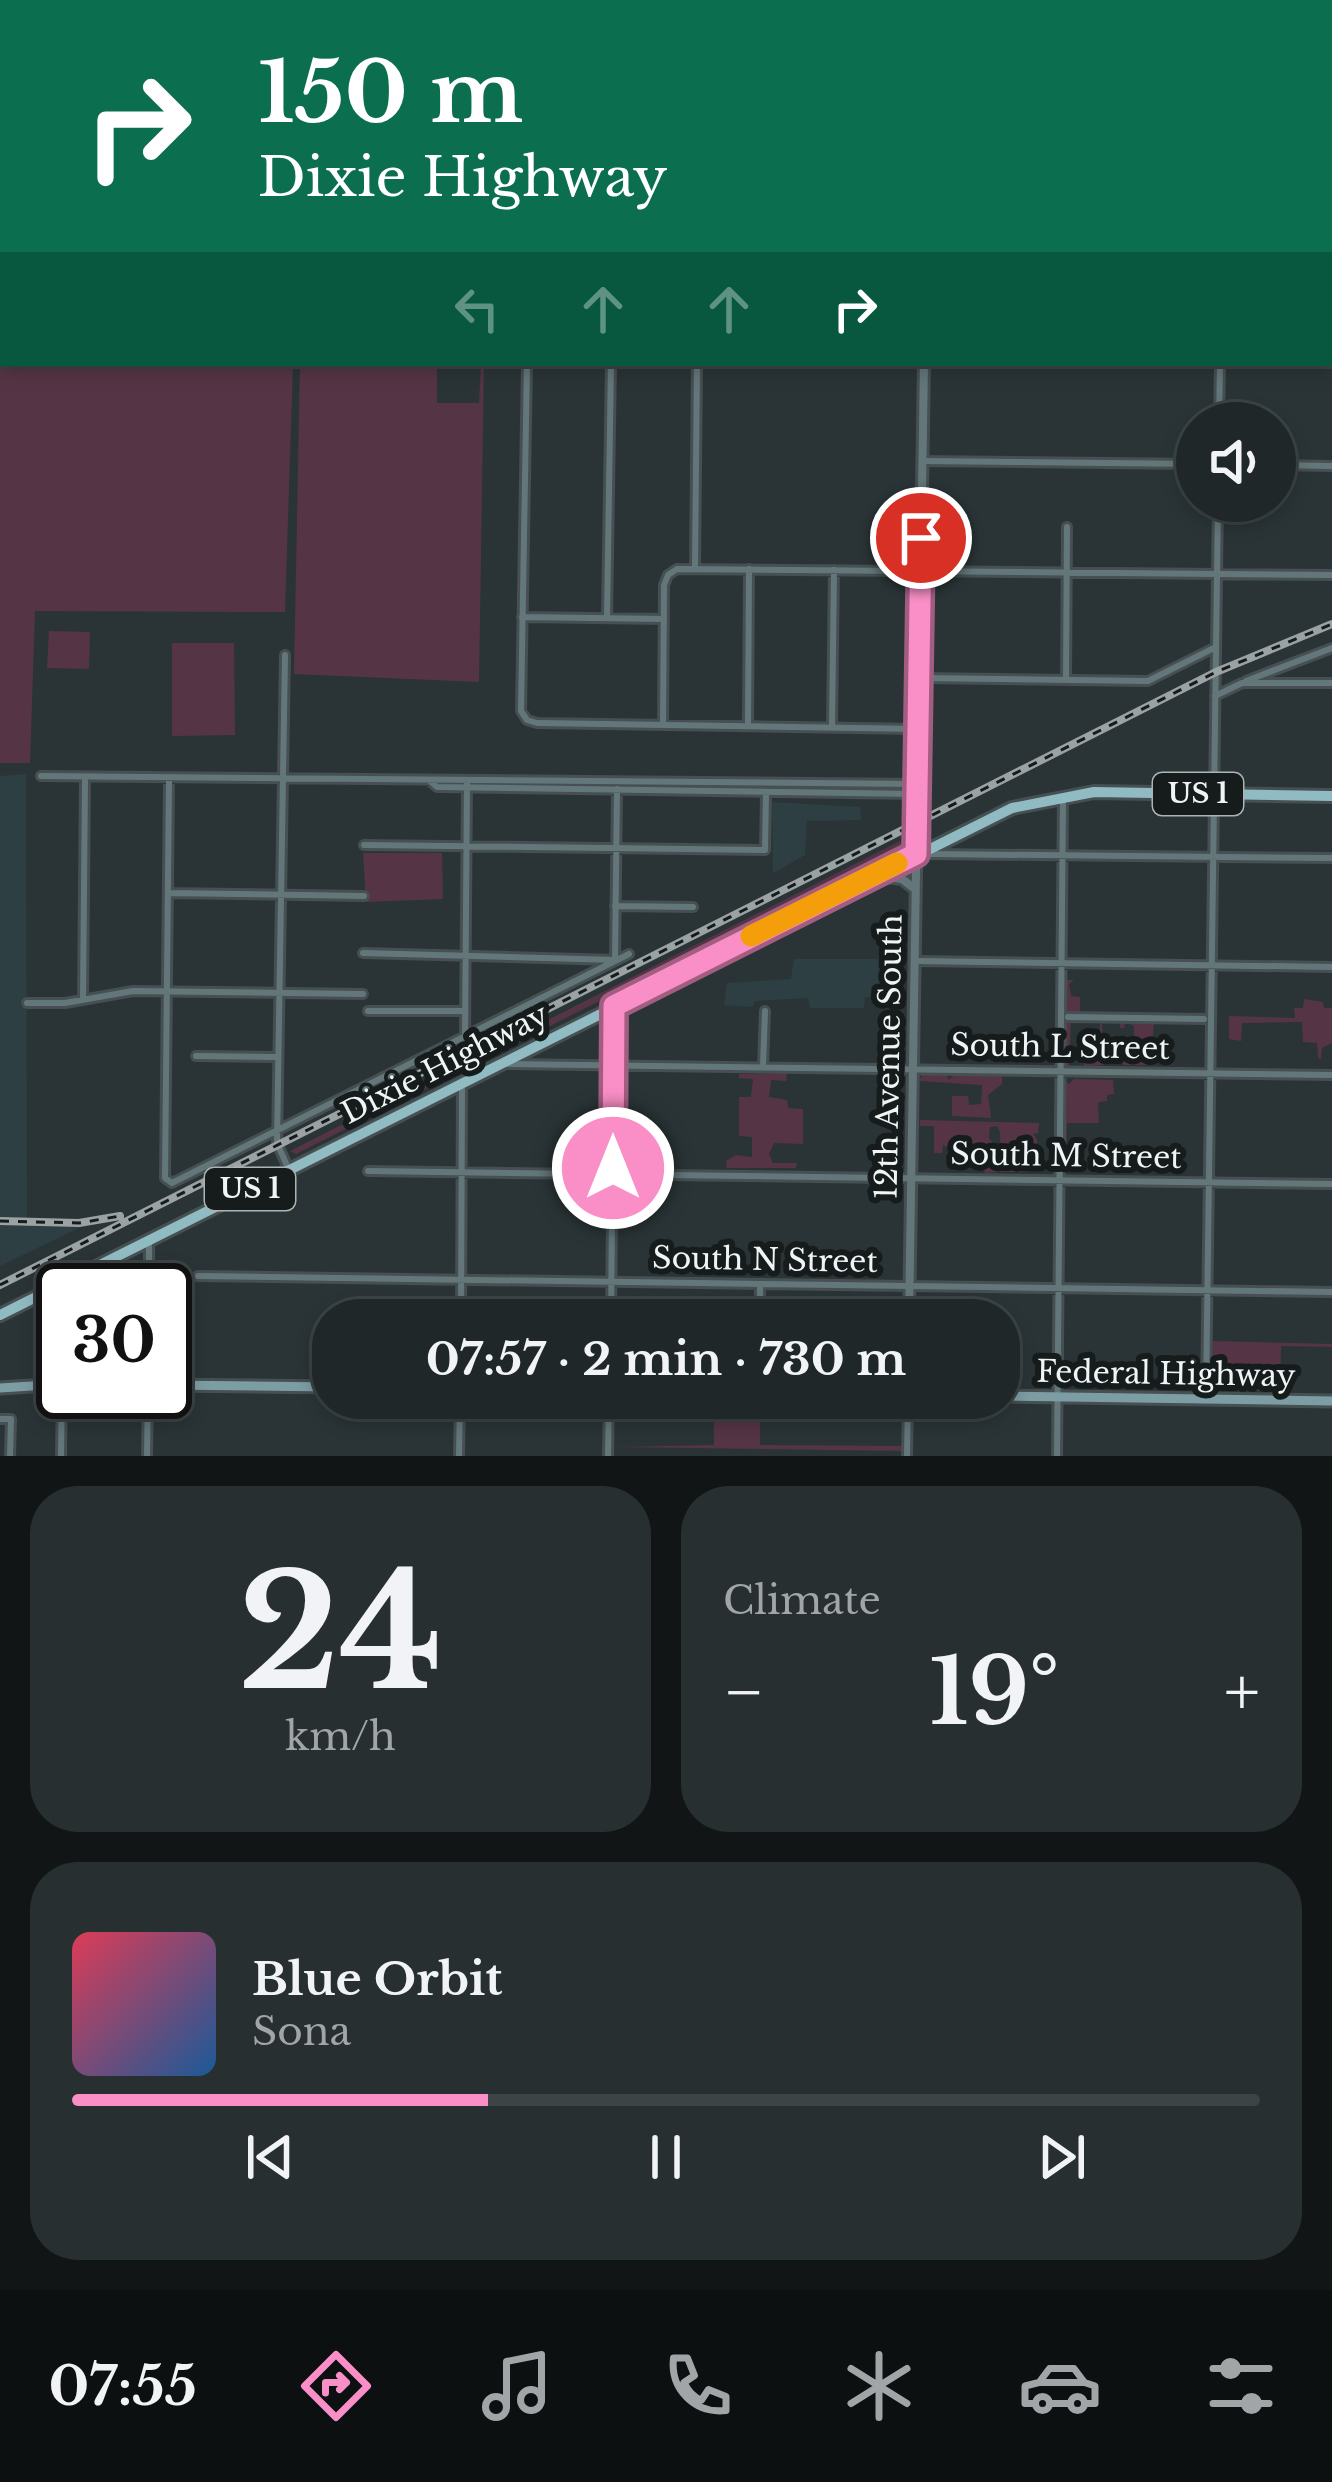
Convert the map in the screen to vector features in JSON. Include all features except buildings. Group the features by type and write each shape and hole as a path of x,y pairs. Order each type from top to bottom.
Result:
{"main road":[{"name":"Dixie Highway","path":"107,1263 1000,812 1063,795 1332,796"},
{"name":"Dixie Highway","path":"0,1316 36,1299"},
{"path":"192,1384 312,1387"},
{"path":"0,1388 36,1386"},
{"name":"Federal Highway","path":"1020,1396 1332,1401"}],"street":[{"path":"526,366 521,711 526,720 919,728"},
{"path":"607,618 611,366"},
{"path":"695,568 697,366"},
{"name":"12th Avenue South","path":"910,1299 924,366"},
{"path":"1219,402 1220,366"},
{"path":"922,460 1176,464"},
{"path":"1296,465 1332,466"},
{"path":"1206,1399 1218,522"},
{"path":"1066,680 1067,527"},
{"path":"663,725 664,619 668,575 677,569 1332,575"},
{"path":"748,726 749,569"},
{"path":"832,728 834,570"},
{"path":"522,617 664,619"},
{"path":"920,678 1148,681 1216,647"},
{"path":"1215,696 1332,648"},
{"path":"286,655 277,1132 289,1170"},
{"path":"1242,683 1332,683"},
{"path":"41,776 431,782 438,778 616,790 919,789"},
{"path":"83,1000 86,778"},
{"path":"170,779 165,1178 172,1183 629,953"},
{"path":"615,959 617,780"},
{"path":"467,783 728,781 766,787"},
{"path":"728,781 728,791"},
{"path":"465,1037 467,783"},
{"path":"364,845 765,850 766,787"},
{"path":"1057,1456 1063,795"},
{"path":"916,854 1332,859"},
{"path":"872,875 902,879 914,889"},
{"path":"168,893 364,896"},
{"path":"615,906 693,907"},
{"path":"363,952 615,959"},
{"path":"914,961 1332,967"},
{"path":"27,1003 122,992 362,994"},
{"path":"611,1299 614,1006"},
{"path":"368,1010 465,1012"},
{"path":"763,1067 765,1011"},
{"path":"1068,1017 1204,1019"},
{"path":"196,1056 278,1057"},
{"name":"South L Street","path":"500,1064 1332,1075"},
{"path":"462,1082 462,1299"},
{"name":"South M Street","path":"368,1171 1332,1184"},
{"path":"149,1240 149,1263"},
{"name":"South N Street","path":"198,1276 1332,1292"},
{"path":"760,1284 760,1299"},
{"path":"0,1419 11,1419 10,1456"},
{"path":"62,1456 63,1419"},
{"path":"147,1456 148,1419"},
{"path":"459,1456 460,1419"},
{"path":"608,1456 609,1419"},
{"path":"907,1456 908,1419"}],"shaded area":[{"path":"0,366 293,366 285,612 35,611 30,763 0,763"},
{"path":"300,366 437,366 437,403 479,403 484,366 479,682 294,674"},
{"path":"49,631 90,632 89,669 47,668"},
{"path":"172,643 234,643 235,735 172,736"},
{"path":"26,774 27,1222 81,1227 0,1266 0,776"},
{"path":"772,802 860,807 861,820 807,821 805,855 773,873"},
{"path":"900,841 903,848 296,1154 290,1151"},
{"path":"363,853 442,853 443,899 366,902"},
{"path":"794,959 883,959 881,998 865,997 864,1008 810,1008 808,998 755,1001 752,1007 724,1005 727,983 791,979"},
{"path":"1066,980 1074,980 1069,984 1071,996 1080,997 1080,1015 1188,1018 1188,1022 1154,1021 1148,1044 1136,1044 1136,1054 1148,1058 1147,1065 1123,1065 1123,1059 1133,1058 1134,1026 1126,1022 1120,1028 1119,1020 1102,1020 1103,1065 1084,1066 1084,1059 1100,1058 1100,1022 1071,1020 1066,1065"},
{"path":"1304,999 1332,1008 1332,1043 1322,1048 1321,1059 1317,1043 1303,1042 1302,1022 1242,1023 1241,1041 1229,1039 1229,1016 1295,1018 1294,1008 1303,1008"},
{"path":"1002,1072 1002,1084 988,1095 991,1118 952,1116 952,1096 968,1096 969,1105 981,1104 982,1085 919,1081 922,1075 947,1075 948,1080 957,1073"},
{"path":"787,1073 786,1081 771,1080 769,1097 787,1100 788,1108 803,1109 803,1144 774,1143 769,1154 773,1163 797,1163 796,1168 727,1168 726,1161 736,1155 752,1157 752,1137 739,1136 739,1097 751,1097 753,1079 739,1078 739,1074"},
{"path":"1063,1079 1069,1084 1074,1079 1113,1080 1114,1094 1098,1102 1099,1123 1067,1123 1066,1170 1063,1170"},
{"path":"920,1120 1039,1123 1038,1133 1033,1134 1037,1165 1031,1165 1030,1172 1019,1172 1016,1141 1009,1141 1003,1159 1015,1164 1015,1172 1001,1172 1000,1132 997,1126 990,1127 998,1172 985,1173 977,1149 961,1152 961,1145 956,1151 943,1145 942,1153 934,1153 934,1126 920,1126"},
{"path":"1213,1341 1332,1347 1281,1346 1280,1391 1213,1391"},
{"path":"714,1419 760,1419 760,1445 903,1446 903,1451 615,1447 714,1445"}],"railway":[{"path":"0,1285 1216,672 1332,624"},
{"path":"0,1221 79,1223 120,1216"}],"slow traffic":[{"path":"751,936 897,863"}],"route":[{"path":"613,1168 614,1006 916,854 921,538"}]}
